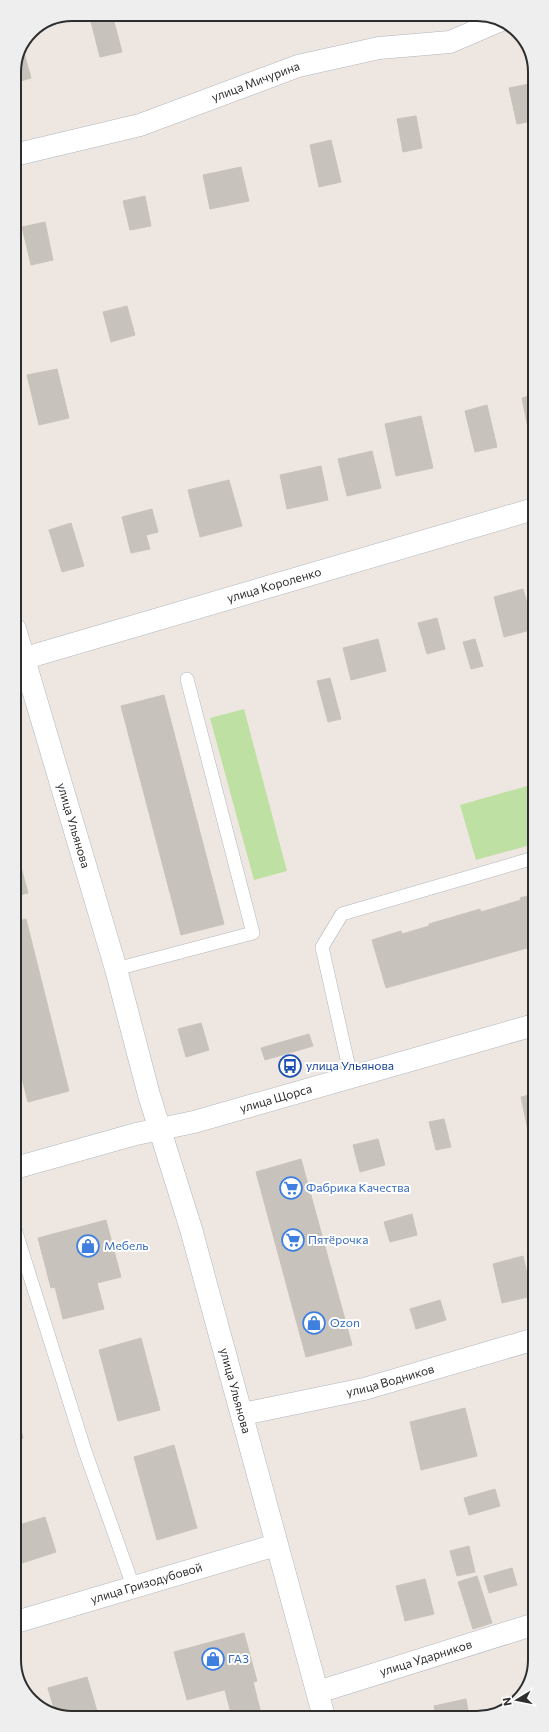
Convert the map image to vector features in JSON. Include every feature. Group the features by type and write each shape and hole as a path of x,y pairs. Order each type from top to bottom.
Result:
{"street":[{"name":"улица Мичурина","path":"21,153 140,125 298,66 379,48 450,42 493,24"},
{"name":"улица Короленко","path":"21,660 528,511"},
{"name":"улица Ульянова","path":"21,663 116,969 145,1080 191,1229 243,1414 276,1544 323,1711"},
{"name":"улица Щорса","path":"21,1166 136,1134 194,1122 528,1027"},
{"name":"улица Водников","path":"243,1414 364,1389 528,1341"},
{"name":"улица Гризодубовой","path":"21,1620 276,1544"},
{"name":"улица Ударников","path":"318,1692 528,1626"}],"lane":[{"path":"116,969 253,933 187,679"},
{"path":"351,1077 322,947 342,914 528,860"},
{"path":"21,1248 85,1451 133,1586"}],"green space":[{"path":"244,709 287,871 254,880 210,718"},
{"path":"528,786 528,846 476,860 460,805"}],"building":[{"path":"91,21 114,21 122,52 100,57"},
{"path":"24,54 31,78 21,81 22,62"},
{"path":"528,84 528,122 517,124 509,88"},
{"path":"416,116 422,148 403,152 397,119"},
{"path":"331,140 341,182 319,187 310,145"},
{"path":"241,167 249,201 210,209 203,175"},
{"path":"145,196 151,226 130,230 123,201"},
{"path":"45,222 53,260 31,265 22,227"},
{"path":"127,306 135,335 111,342 103,312"},
{"path":"57,369 69,418 39,425 27,375"},
{"path":"528,396 528,428 522,398"},
{"path":"487,405 497,447 475,452 465,411"},
{"path":"421,416 433,468 396,476 385,424"},
{"path":"372,451 381,488 347,496 338,459"},
{"path":"321,466 328,500 287,509 280,475"},
{"path":"229,480 242,526 200,537 188,490"},
{"path":"152,509 158,532 146,535 150,549 131,553 122,517"},
{"path":"71,523 84,566 62,572 49,530"},
{"path":"523,589 528,607 528,631 504,637 494,597"},
{"path":"437,618 445,649 427,654 418,623"},
{"path":"378,639 386,671 351,680 343,648"},
{"path":"475,639 483,666 471,669 463,642"},
{"path":"330,678 341,719 328,722 317,681"},
{"path":"164,695 224,924 181,935 121,706"},
{"path":"21,867 28,893 21,895"},
{"path":"528,896 528,948 386,988 372,940 401,931 402,934 429,926 429,924 480,909 481,912 521,900 520,898"},
{"path":"26,919 69,1091 28,1102 21,1075 21,920"},
{"path":"201,1023 209,1050 186,1057 178,1029"},
{"path":"309,1034 313,1046 265,1060 261,1048"},
{"path":"528,1095 528,1130 521,1097"},
{"path":"444,1119 451,1147 436,1150 429,1122"},
{"path":"378,1139 385,1165 360,1172 353,1145"},
{"path":"301,1159 352,1345 306,1357 256,1172"},
{"path":"412,1214 417,1235 390,1242 384,1222"},
{"path":"106,1220 121,1277 97,1283 104,1309 63,1319 55,1287 51,1288 38,1238"},
{"path":"523,1256 528,1278 528,1297 502,1303 493,1264"},
{"path":"440,1300 446,1320 416,1329 410,1309"},
{"path":"141,1338 160,1410 118,1421 99,1350"},
{"path":"465,1408 477,1456 421,1470 410,1422"},
{"path":"174,1445 197,1528 157,1540 134,1457"},
{"path":"495,1489 500,1506 469,1515 464,1498"},
{"path":"45,1517 56,1552 21,1563 21,1524"},
{"path":"469,1546 475,1572 457,1576 450,1551"},
{"path":"512,1568 517,1585 489,1593 484,1576"},
{"path":"477,1576 492,1623 473,1629 458,1582"},
{"path":"425,1579 434,1614 405,1621 396,1586"},
{"path":"244,1633 257,1681 187,1700 174,1652"},
{"path":"87,1677 97,1711 68,1711 54,1707 48,1688"},
{"path":"253,1682 260,1711 230,1711 225,1690"},
{"path":"466,1699 468,1711 435,1711 434,1706"}],"place":[{"name":"улица Ульянова","path":"290,1066"},
{"name":"Фабрика Качества","path":"291,1188"},
{"name":"Пятёрочка","path":"293,1240"},
{"name":"Мебель","path":"88,1246"},
{"name":"Ozon","path":"314,1323"},
{"name":"ГАЗ","path":"213,1659"}]}
